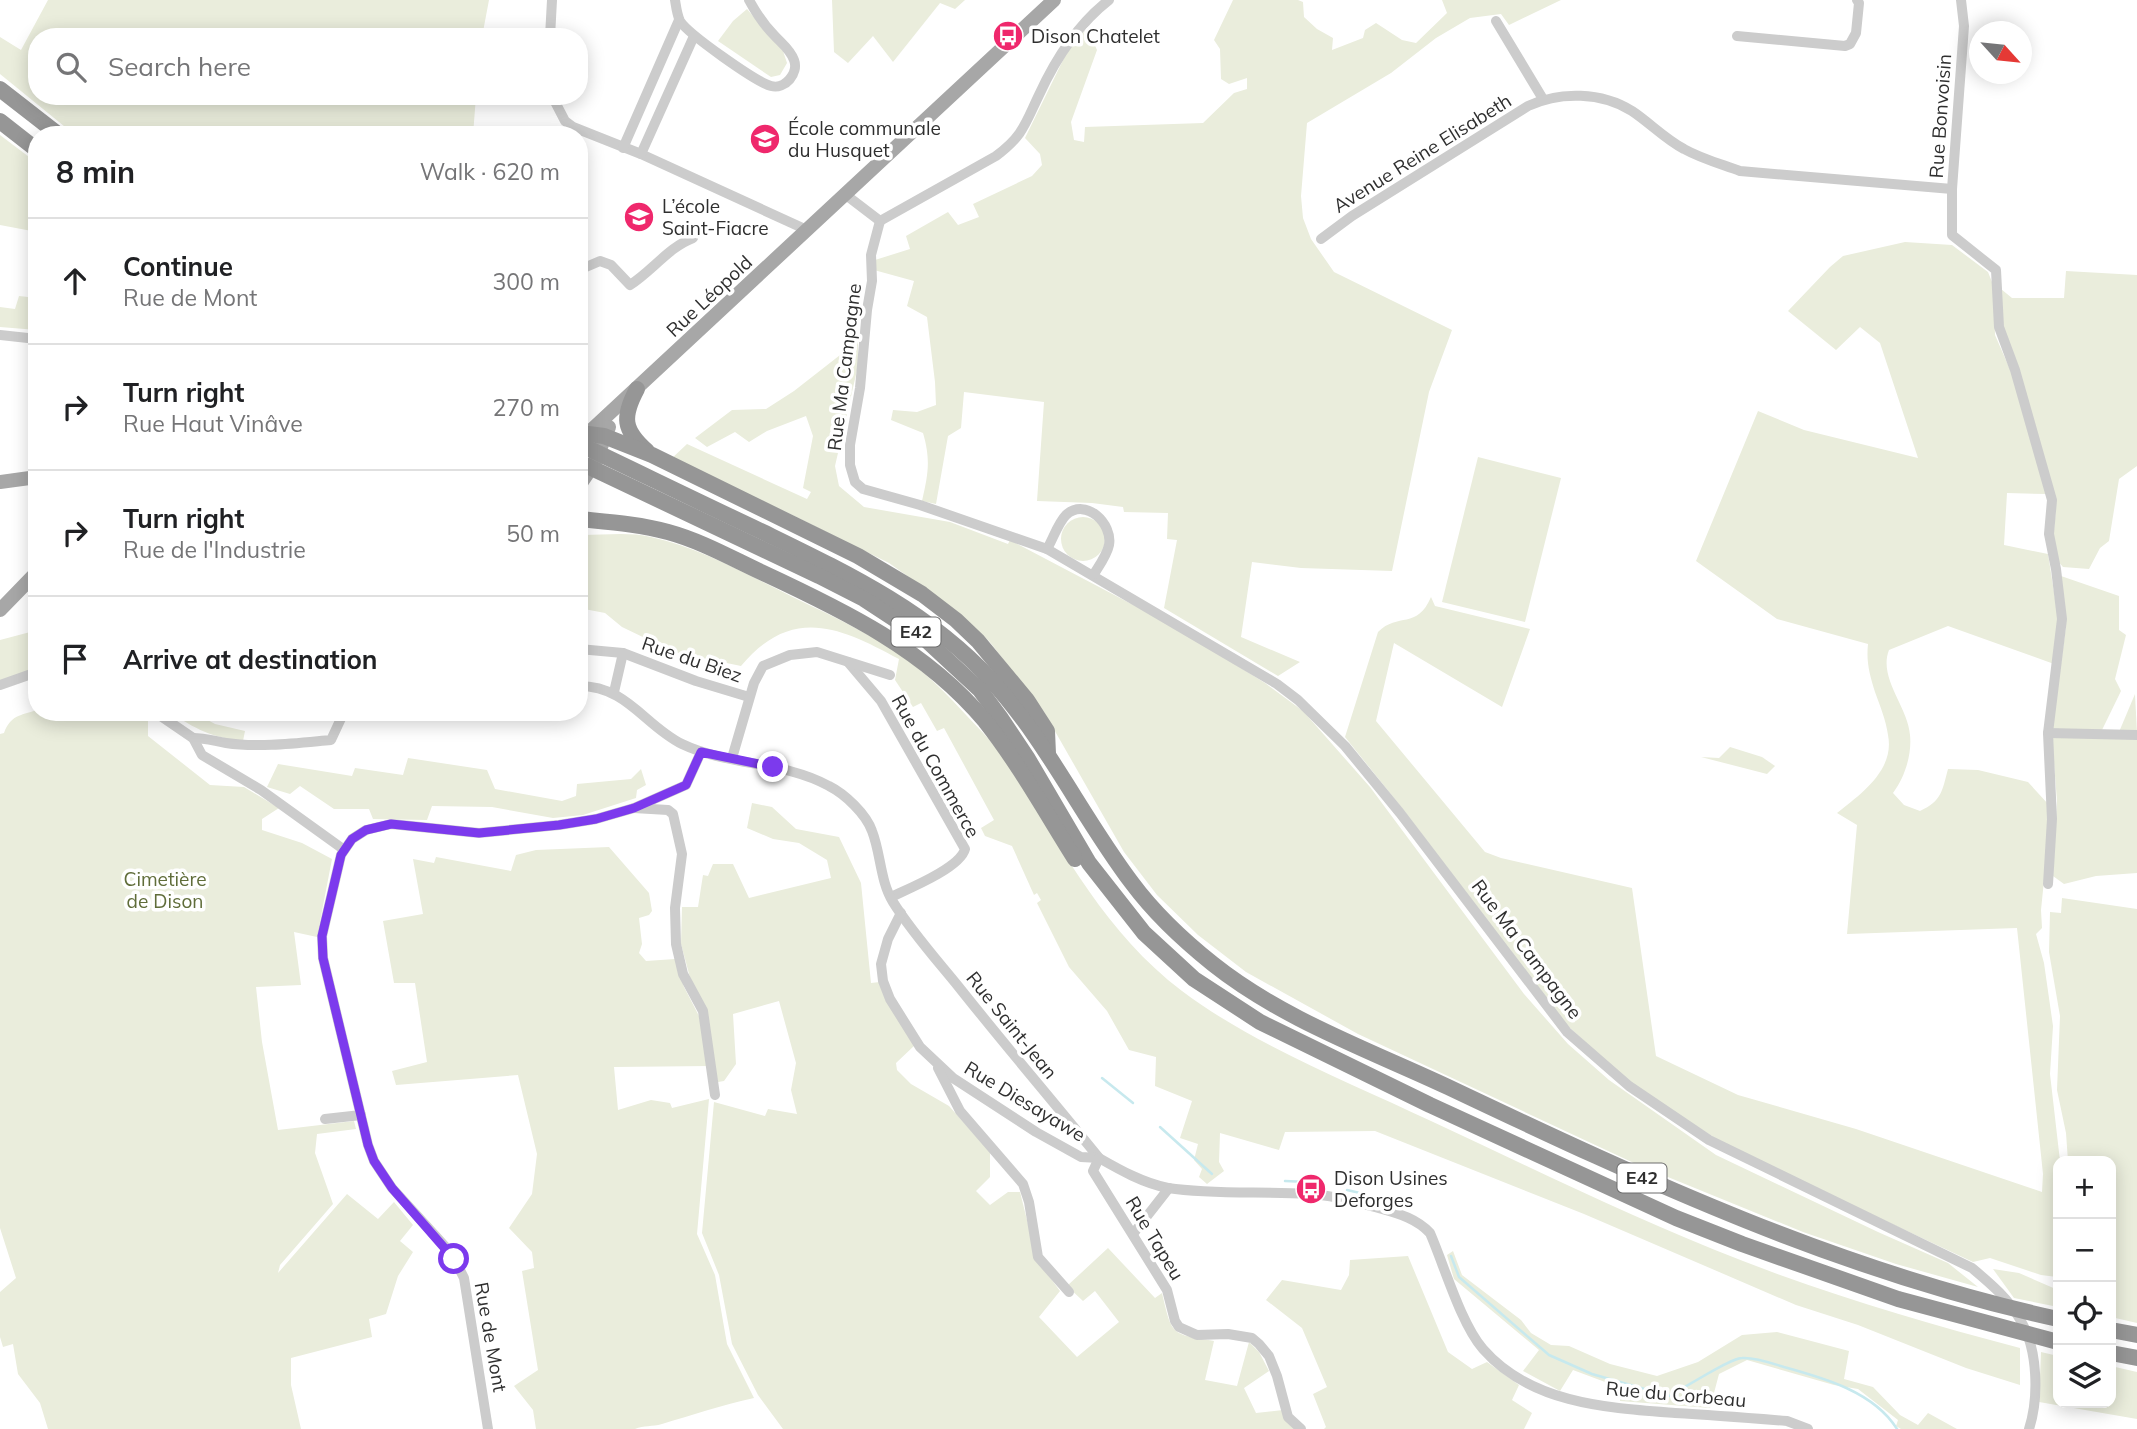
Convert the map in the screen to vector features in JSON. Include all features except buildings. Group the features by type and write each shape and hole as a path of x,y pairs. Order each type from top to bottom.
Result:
{"highway":[{"path":"0,89 47,126"},
{"path":"0,121 28,143"},
{"path":"637,389 627,410 627,422 634,440 652,455"},
{"path":"588,439 652,455 858,556 922,594 978,641 1027,700 1047,731 1048,754"},
{"name":"E42","path":"588,439 622,465 827,563 908,608 953,643 1012,703 1131,882 1159,915 1215,966 1274,1004 1684,1197 1819,1249 1979,1299 2053,1318"},
{"name":"E42","path":"588,466 819,576 873,605 925,639 980,690 1028,759 1089,863 1144,933 1194,979 1260,1022 1303,1045 1687,1222 1811,1270 1898,1299 2053,1341"},
{"path":"588,512 605,521"},
{"path":"588,520 671,533 702,544 833,606 894,641 960,695 984,721 1014,762 1078,865 1119,902"},
{"path":"2116,1331 2137,1335"},
{"path":"2116,1354 2137,1358"}],"main road":[{"name":"Rue Léopold","path":"588,473 594,464 588,439 614,418 637,389 1054,0"},
{"path":"0,482 28,478"},
{"path":"0,610 28,581"}],"street":[{"path":"550,28 552,0"},
{"path":"675,0 679,20 694,36 769,86 778,87 795,71 795,61 786,46 760,19 749,0"},
{"path":"846,195 880,221 1011,145 1023,130 1066,47 1084,24 1109,0"},
{"path":"1737,36 1845,46 1850,44 1856,33 1857,0"},
{"name":"Rue Bonvoisin","path":"1961,0 1964,26 1952,189 1952,235 1996,270 1999,327 2015,370 2052,500 2049,534 2062,619 2048,733"},
{"path":"623,148 679,20"},
{"name":"Avenue Reine Elisabeth","path":"1496,21 1543,99"},
{"path":"641,154 694,36"},
{"name":"Avenue Reine Elisabeth","path":"1321,239 1352,216 1543,99 1573,95 1615,102 1684,149 1740,171 1952,189"},
{"path":"557,105 568,126"},
{"path":"588,136 641,154 807,230"},
{"name":"Rue Ma Campagne","path":"880,221 871,255 872,281 860,388 850,445 850,465 855,482 871,492 920,505 1047,549 1277,684 1298,700 1345,746 1377,784 1567,1032 1629,1086 1709,1140 1972,1268 2001,1293 2022,1322 2033,1357 2036,1395 2029,1429"},
{"path":"588,266 600,261 611,265 630,285 645,276 683,242 693,238"},
{"path":"0,335 28,338"},
{"path":"1047,549 1065,516 1074,510 1092,512 1100,517 1109,534 1107,551 1094,575"},
{"name":"Rue du Biez","path":"588,650 622,653 696,681 749,697"},
{"path":"732,758 749,697 763,666 790,655 817,652 890,675"},
{"name":"Rue du Biez","path":"614,692 622,653"},
{"name":"Rue du Commerce","path":"848,663 881,701 965,849 963,857 948,867 891,897"},
{"path":"0,685 28,675"},
{"path":"588,686 614,692"},
{"name":"Rue Saint-Jean","path":"614,692 679,742 701,752 801,774 831,786 854,806 872,829 891,897 901,913 1099,1158"},
{"path":"168,721 193,738 202,755 261,790 343,849 366,830 391,824 455,831 501,832 596,819 634,808 686,785 701,752"},
{"path":"193,738 205,737 226,743 257,744 331,740 340,721"},
{"path":"2048,884 2052,819 2048,733 2137,735"},
{"path":"634,808 668,810 673,814 682,854 675,908 676,944 683,974 703,1011 715,1095"},
{"name":"Rue de Mont","path":"343,849 322,936 323,958 361,1115 374,1161 392,1188 452,1254 464,1278 488,1429"},
{"name":"Rue Diesayawe","path":"901,913 888,939 881,964 883,981 890,999 920,1046 937,1065 989,1103 1066,1150 1081,1157 1099,1158"},
{"name":"Rue Diesayawe","path":"937,1065 960,1111 1023,1184 1029,1202 1038,1257 1069,1292"},
{"path":"325,1119 361,1115"},
{"name":"Rue du Corbeau","path":"1099,1158 1130,1175 1169,1188 1321,1195 1404,1216 1423,1225 1430,1233 1469,1326 1481,1347 1498,1364 1544,1392 1607,1408 1787,1421 1808,1429"},
{"name":"Rue Tapeu","path":"1099,1158 1093,1171 1167,1290 1179,1327 1197,1335 1228,1334 1252,1338 1259,1343 1269,1356 1278,1376 1288,1416 1301,1429"},
{"path":"1133,1234 1169,1188"}],"green space":[{"path":"48,0 489,0 484,28 33,28"},
{"path":"832,0 965,0 955,9 940,3 893,62 873,36 848,63 834,52"},
{"path":"1233,0 1303,2 1304,17 1333,38 1332,50 1363,38 1365,30 1376,23 1402,40 1416,43 1447,13 1442,0 1561,0 1509,25 1501,14 1470,18 1436,38 1391,73 1307,123 1301,196 1303,218 1311,239 1334,272 1452,330 1429,392 1392,571 1301,568 1252,562 1241,637 1300,662 1278,676 1164,608 1177,540 1167,539 1168,513 1124,512 1123,507 1092,503 1037,501 1044,402 964,392 961,428 948,436 936,504 922,501 928,467 923,433 891,420 893,410 917,412 936,405 927,317 907,306 914,281 874,270 875,260 910,249 906,236 948,212 958,225 979,217 973,204 1032,176 1042,165 1040,154 1025,138 1067,52 1087,28 1097,50 1071,122 1074,140 1084,142 1085,127 1203,123 1234,93 1247,89 1247,78 1229,84 1221,79 1220,49 1214,40"},
{"path":"747,9 783,51 787,63 780,75 771,77 718,41 733,21"},
{"path":"0,37 21,50 28,37 28,97 0,74"},
{"path":"38,105 475,105 474,126 64,126"},
{"path":"0,135 28,156 28,230 0,225"},
{"path":"1905,242 1952,245 1988,272 1994,287 1995,335 2012,374 2047,494 2007,493 2004,545 2048,554 2059,624 2054,664 1948,626 1889,650 1887,671 1910,735 1907,765 1893,793 1904,805 1920,811 1933,803 1942,789 1948,769 1978,770 2028,782 2049,805 2042,928 2036,934 2044,963 2053,1026 2050,1074 2059,1156 2053,1156 2053,1276 1990,1258 1973,1262 1732,1149 1625,1080 1565,1023 1345,737 1378,632 1385,626 1420,614 1431,597 1435,606 1530,629 1502,707 1394,643 1376,721 1485,852 1632,888 1656,1056 1738,1095 1856,1129 2042,1192 2043,1174 2017,928 1847,934 1857,825 1837,813 1874,780 1889,748 1886,724 1869,669 1868,644 1777,619 1696,561 1758,411 1804,430 1918,458 1880,343 1860,327 1836,350 1788,311 1843,256"},
{"path":"2066,271 2137,275 2137,466 2119,479 2109,541 2100,548 2089,569 2063,567 2057,560 2053,540 2056,509 2003,331 2001,289 2012,298 2064,298"},
{"path":"19,296 28,297 28,329 0,327 0,307 15,309"},
{"path":"858,341 858,366 835,466 839,486 864,507 950,522 1008,544 1010,540 1139,608 1265,683 1303,711 1370,787 1524,994 1568,1044 1609,1080 1716,1155 1948,1263 1978,1287 1896,1264 1803,1232 1636,1164 1358,1034 1246,972 1198,935 1157,895 1124,852 1044,712 989,641 958,612 889,563 788,513 670,460 687,444 807,499 811,492 803,488 813,436 806,416 767,431 749,442 735,432 707,447 695,438 732,410 766,409 794,391"},
{"path":"1478,457 1561,478 1525,622 1442,602"},
{"path":"1083,517 1099,523 1105,539 1099,555 1083,561 1067,555 1061,539 1067,523"},
{"path":"588,535 643,535 668,541 731,566 875,638 922,671 993,744 1079,877 1125,938 1182,991 1210,1010 1270,1045 1336,1077 1664,1229 1777,1274 1845,1297 2020,1348 2020,1385 1966,1368 1858,1325 1796,1305 1584,1214 1375,1131 1285,1132 1279,1150 1220,1133 1219,1162 1224,1171 1207,1184 1199,1177 1202,1169 1194,1160 1198,1144 1180,1138 1192,1101 1155,1086 1156,1057 1129,1050 1107,1011 1069,967 1037,903 1041,900 1037,893 1034,895 1012,846 985,836 981,828 994,820 944,728 937,731 921,703 913,707 895,680 899,659 857,638 817,628 798,629 779,635 760,647 741,666 674,652 622,627 605,613 588,610"},
{"path":"2061,576 2119,596 2119,630 2126,635 2115,679 2121,691 2102,730 2052,731 2066,626"},
{"path":"28,633 28,672 0,681 0,640"},
{"path":"2135,694 2137,733 2119,732"},
{"name":"Cimetière de Dison","path":"28,713 28,721 148,721 148,736 210,785 244,787 279,808 262,819 262,830 302,843 332,859 317,937 294,932 301,985 256,987 262,1042 278,1130 354,1121 356,1129 317,1134 315,1153 333,1204 280,1265 278,1273 347,1194 378,1219 394,1202 413,1225 400,1241 413,1252 398,1276 386,1314 369,1319 372,1337 291,1358 291,1385 301,1429 48,1429 40,1403 18,1374 13,1344 3,1347 0,1337 0,1292 16,1278 0,1228 0,734 4,733 16,717"},
{"path":"185,721 210,721 245,731 243,741 222,738"},
{"path":"2052,737 2137,739 2137,873 2096,876 2064,884 2053,876 2057,801"},
{"path":"1730,747 1762,757 1775,766 1767,774 1701,757 1719,758"},
{"path":"408,758 487,770 495,789 562,801 576,796 577,784 631,779 641,769 646,785 637,790 636,798 583,815 553,818 492,807 432,806 427,820 373,819 369,809 334,809 300,786 290,794 267,787 278,764 352,776 355,768 403,775"},
{"path":"752,803 772,807 796,829 839,837 861,883 871,983 880,982 915,1045 896,1063 897,1070 911,1084 949,1106 990,1152 990,1177 976,1191 990,1205 1008,1192 1020,1192 1037,1260 1060,1291 1039,1317 1077,1357 1119,1322 1095,1291 1083,1301 1067,1286 1108,1248 1155,1298 1162,1293 1168,1318 1176,1330 1189,1337 1214,1341 1205,1380 1237,1386 1249,1342 1259,1352 1269,1371 1244,1388 1256,1413 1283,1410 1295,1429 783,1429 758,1395 732,1344 719,1275 702,1233 714,1102 765,1116 768,1109 797,1114 791,1090 796,1063 779,1001 733,1014 736,1064 724,1081 718,1082 681,944 682,907 698,907 703,875 708,876 713,864 733,864 749,898 831,878 827,860 799,843 773,839 747,828"},
{"path":"609,847 649,893 652,911 639,918 642,944 639,953 646,961 675,959 684,987 699,1016 710,1066 614,1067 618,1110 651,1100 670,1103 672,1108 709,1099 697,1234 715,1275 727,1344 754,1398 635,1429 536,1429 533,1410 514,1386 538,1370 522,1271 534,1268 532,1252 509,1228 532,1194 537,1154 518,1075 396,1085 392,1071 427,1062 415,983 394,983 383,921 423,914 413,859 434,863 436,857 511,871 516,855 536,850"},
{"path":"2062,898 2137,909 2137,1323 2116,1318 2116,1156 2068,1156 2057,1090 2060,1016 2049,952 2050,912 2061,913"},
{"path":"1453,1251 1462,1275 1521,1320 1531,1333 1551,1345 1569,1346 1610,1364 1657,1376 1698,1362 1742,1335 1777,1332 1849,1351 1844,1379 1873,1387 1900,1415 1918,1425 1928,1413 1957,1429 1901,1429 1896,1426 1898,1420 1858,1389 1834,1385 1747,1360 1719,1374 1710,1408 1620,1401 1621,1388 1573,1370 1560,1391 1523,1371 1539,1350 1454,1279 1447,1255"},
{"path":"1408,1256 1448,1352 1472,1369 1487,1362 1519,1385 1512,1400 1532,1413 1524,1429 1324,1429 1326,1427 1313,1394 1327,1387 1302,1328 1266,1300 1282,1280 1341,1290 1349,1275 1350,1260"},
{"path":"1993,1269 2019,1273 2053,1288 2053,1306 2014,1298"},
{"path":"2041,1352 2053,1355 2053,1404 2039,1402"},
{"path":"2116,1367 2137,1372 2137,1419 2074,1408 2116,1408"}],"waterway":[{"path":"1102,1078 1133,1103"},
{"path":"1160,1127 1212,1174"},
{"path":"1285,1181 1308,1182"},
{"path":"1347,1190 1360,1193"},
{"path":"1379,1198 1393,1202"},
{"path":"1451,1256 1459,1277 1549,1355 1592,1374 1669,1396 1736,1359 1758,1359 1847,1388 1875,1405 1897,1429"}],"place":[{"name":"Dison Chatelet","path":"1008,36"},
{"name":"École communale du Husquet","path":"765,139"},
{"name":"L’école Saint-Fiacre","path":"639,217"},
{"name":"Dison Usines Deforges","path":"1311,1189"}],"route":[{"path":"454,1259 392,1188 374,1161 368,1145 323,958 322,936 343,849 366,830 381,825 401,824 479,833 596,819 634,808 686,785 701,752 773,767"}]}
